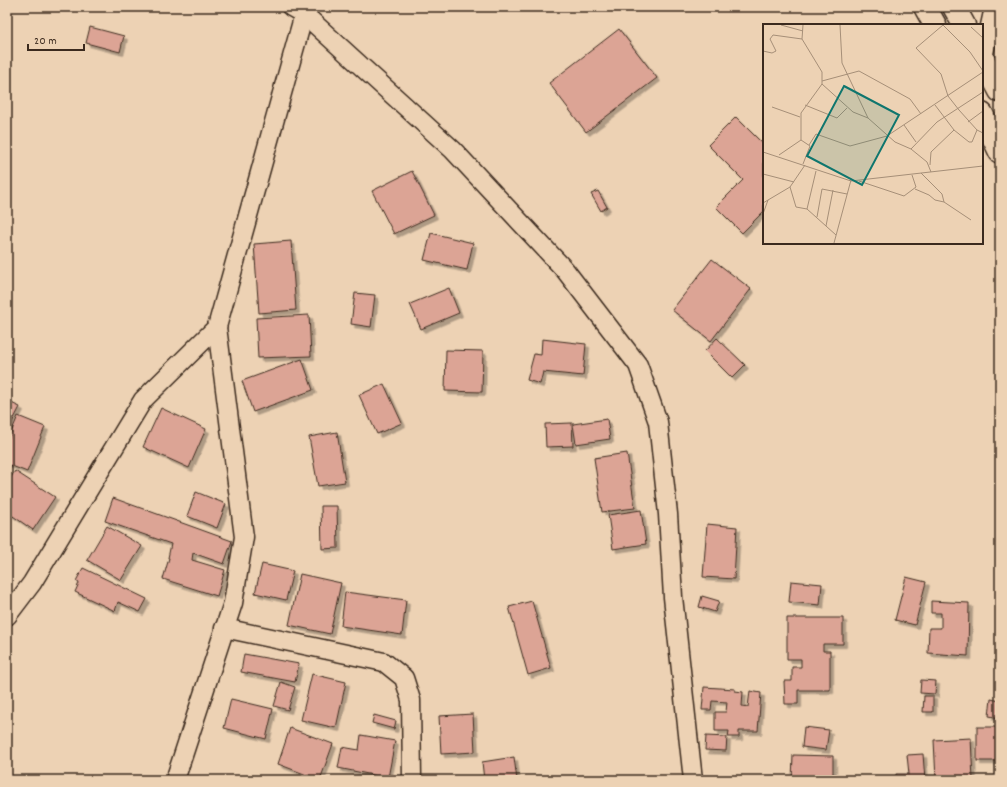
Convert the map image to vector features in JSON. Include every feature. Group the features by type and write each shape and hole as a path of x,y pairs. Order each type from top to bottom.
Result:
{"highway":[{"path":"925,7 934,24"},
{"path":"954,7 963,24"},
{"path":"983,60 1000,91"},
{"path":"983,116 1000,152"}],"street":[{"path":"983,53 992,7"},
{"path":"175,780 233,603 244,537 217,327 301,10 453,150 565,270 638,365 658,422 668,514 674,604 693,780"},
{"path":"7,616 32,583 143,400 217,327"},
{"path":"224,628 384,662 404,678 411,700 412,780"}],"building":[{"path":"90,27 124,36 120,52 86,43"},
{"path":"619,29 657,78 586,132 549,83"},
{"path":"736,117 763,144 763,212 742,233 716,207 743,180 708,145"},
{"path":"412,171 434,215 394,234 372,191"},
{"path":"598,191 607,207 601,211 591,194"},
{"path":"431,233 473,243 467,270 424,260"},
{"path":"291,241 296,310 259,313 254,244"},
{"path":"712,259 751,289 711,341 672,310"},
{"path":"449,288 459,313 421,329 410,304"},
{"path":"355,293 375,295 371,327 351,324"},
{"path":"309,315 311,356 258,358 256,318"},
{"path":"717,338 745,365 732,378 705,351"},
{"path":"542,339 586,344 583,376 543,372 540,384 527,380 534,354 541,355"},
{"path":"446,350 483,351 482,392 445,391"},
{"path":"302,359 313,390 253,412 242,381"},
{"path":"384,384 402,423 377,434 359,395"},
{"path":"7,401 20,407 7,432"},
{"path":"161,408 206,429 189,468 143,447"},
{"path":"18,416 45,427 27,472 7,464 7,442"},
{"path":"607,419 610,439 576,444 573,424"},
{"path":"572,423 573,446 546,447 545,424"},
{"path":"337,432 345,482 318,486 309,437"},
{"path":"627,453 635,508 602,512 594,458"},
{"path":"15,471 55,497 33,530 7,512 7,483"},
{"path":"196,492 226,504 217,528 187,516"},
{"path":"113,498 232,541 224,564 193,553 192,560 225,570 217,596 163,579 171,544 105,521"},
{"path":"321,506 337,506 338,548 322,549"},
{"path":"641,510 646,544 613,549 608,515"},
{"path":"707,524 737,527 734,579 703,577"},
{"path":"107,526 142,546 121,580 87,560"},
{"path":"262,564 293,571 286,600 255,593"},
{"path":"83,568 147,599 140,612 118,602 115,611 75,592 79,583 76,581"},
{"path":"300,574 341,583 330,634 289,625"},
{"path":"906,577 926,582 915,625 895,620"},
{"path":"791,581 822,584 820,605 789,602"},
{"path":"345,592 406,600 402,635 341,626"},
{"path":"702,596 719,601 715,612 699,607"},
{"path":"532,601 551,668 528,675 509,607"},
{"path":"931,601 969,603 968,656 928,653 929,628 941,628 941,613 931,613"},
{"path":"787,618 843,618 843,644 823,644 823,651 830,651 830,690 798,690 798,704 785,704 784,681 792,681 792,667 801,667 801,659 787,659"},
{"path":"244,654 299,664 295,682 241,672"},
{"path":"312,674 346,682 336,728 301,720"},
{"path":"921,680 936,681 935,694 920,693"},
{"path":"281,682 295,687 288,710 274,706"},
{"path":"704,687 735,689 735,691 743,692 742,706 748,707 750,691 761,693 758,731 739,731 739,737 728,737 729,731 715,731 715,712 726,712 727,702 712,701 711,710 702,710"},
{"path":"924,696 933,696 933,712 923,712"},
{"path":"231,699 273,709 266,739 224,728"},
{"path":"991,699 1000,701 1000,718 989,716"},
{"path":"473,714 475,752 441,754 439,716"},
{"path":"374,715 396,721 394,729 372,723"},
{"path":"804,727 829,730 826,750 802,747"},
{"path":"977,727 1000,727 1000,761 977,761"},
{"path":"290,728 333,744 320,780 278,764"},
{"path":"361,735 395,741 388,778 338,768 342,747 359,750"},
{"path":"706,736 727,737 726,751 705,750"},
{"path":"971,738 973,780 936,780 934,740"},
{"path":"923,754 925,780 896,780 896,774 909,774 907,755"},
{"path":"793,755 833,756 833,780 792,780"},
{"path":"514,757 517,780 484,780 482,762"}]}
